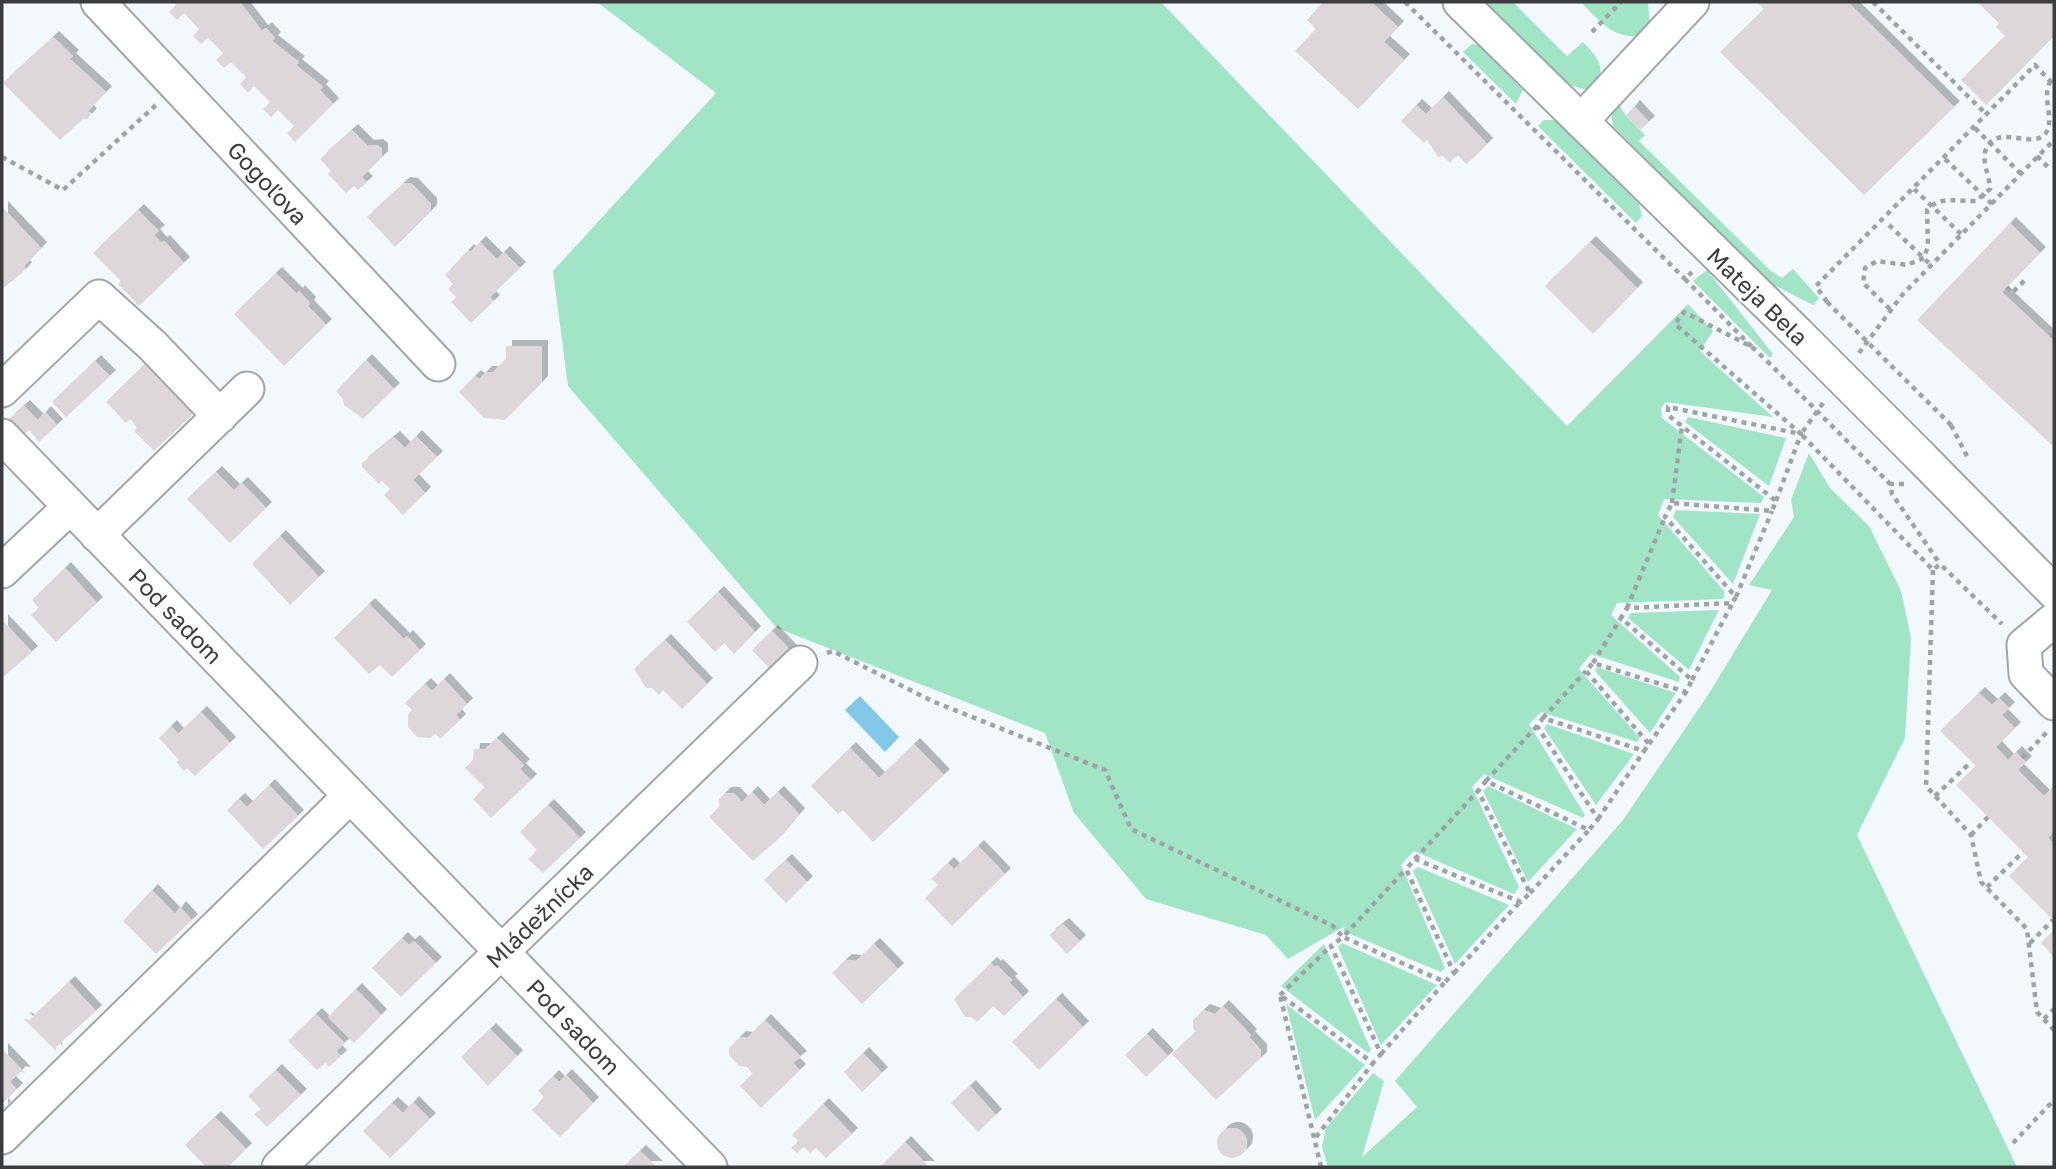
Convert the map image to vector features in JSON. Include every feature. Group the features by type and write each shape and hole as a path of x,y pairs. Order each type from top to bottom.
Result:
{"street":[{"name":"Gogoľova","path":"99,2 438,364"},
{"name":"Mateja Bela","path":"1460,2 1796,332 2054,592"},
{"path":"1581,121 1679,6"},
{"path":"2,390 99,298 153,346 219,416"},
{"path":"97,535 247,389"},
{"name":"Pod sadom","path":"2,436 710,1167"},
{"path":"2,571 70,507"},
{"path":"2054,620 2024,645 2026,674 2054,703"},
{"name":"Mládežnícka","path":"279,1167 500,950 800,663"},
{"path":"2,1137 350,796"}],"path":[{"path":"1405,2 1890,484 1892,494 1940,564 2024,645"},
{"path":"1592,32 1621,2"},
{"path":"1873,2 1987,115"},
{"path":"1932,204 1951,200 1976,201 1984,196 1990,189 1984,159 1985,149 1990,142 1999,138 2036,139 2045,135 2050,126 2053,81 2035,65 1945,159 1816,286 1827,302 1951,425 1972,466"},
{"path":"2,158 63,190 177,86"},
{"path":"1975,128 2021,174"},
{"path":"1858,354 1890,309 2054,141 2045,135"},
{"path":"2038,156 2050,169"},
{"path":"1945,159 1993,204"},
{"path":"1914,189 1962,235"},
{"path":"1890,309 1863,283 1865,268 1877,261 1907,265 1924,258 1928,246 1927,214 1932,204"},
{"path":"1889,225 1933,266"},
{"path":"1685,279 1712,251"},
{"path":"2007,288 2012,293 2027,278"},
{"path":"1752,347 1684,313 1675,324 1801,434 1933,570 1926,786 1971,835 1981,882 2027,929 2037,1013 2054,1030"},
{"path":"1315,1138 1381,1054 1589,830 1686,692 1736,597 1801,434 1826,400"},
{"path":"1776,501 1668,415 1668,407 1801,434"},
{"path":"1280,995 1343,937 1593,663 1627,608 1672,503 1682,425"},
{"path":"1672,503 1772,510"},
{"path":"1665,517 1736,597"},
{"path":"1933,570 1940,564"},
{"path":"1627,608 1732,603"},
{"path":"1621,618 1692,680"},
{"path":"800,663 832,651 932,701 1105,770 1131,829 1333,926 1343,937 1446,982"},
{"path":"1593,663 1686,692"},
{"path":"1586,671 1649,744"},
{"path":"1543,718 1644,751"},
{"path":"2022,758 2054,725"},
{"path":"1537,726 1598,819"},
{"path":"1935,796 1970,762"},
{"path":"1486,781 1589,830"},
{"path":"1478,790 1530,893"},
{"path":"1971,835 1988,817"},
{"path":"1987,887 2023,852"},
{"path":"1415,859 1521,902"},
{"path":"1406,869 1454,973"},
{"path":"2029,944 2053,920"},
{"path":"1331,946 1381,1054"},
{"path":"1280,995 1373,1063"},
{"path":"1280,995 1321,1167"},
{"path":"2044,1019 2054,1009"},
{"path":"2013,1143 2054,1100"}],"green space":[{"path":"597,2 1161,2 1567,426 1688,304 1713,331 1700,351 1773,417 1666,402 1661,408 1662,418 1764,497 1761,503 1664,499 1658,515 1725,592 1723,599 1617,603 1611,615 1680,677 1679,682 1591,654 1579,669 1640,738 1637,742 1541,712 1529,724 1585,815 1583,818 1484,774 1472,787 1519,887 1514,894 1414,851 1401,865 1445,968 1441,972 1343,931 1345,926 1288,959 1266,935 1146,899 1074,813 1045,733 777,628 568,386 553,271 716,93"},
{"path":"1484,2 1513,2 1567,56 1583,42 1598,60 1599,78 1587,90 1569,85"},
{"path":"1581,2 1648,2 1650,24 1640,36 1622,34 1607,27"},
{"path":"1472,44 1479,45 1523,90 1516,104 1463,52"},
{"path":"1617,101 1626,116 1645,135 1639,141 1771,271 1782,278 1793,269 1819,298 1813,305 1768,282 1613,126 1611,113"},
{"path":"1544,120 1555,120 1639,204 1642,216 1636,223 1538,126"},
{"path":"1707,270 1773,354 1770,358 1693,281"},
{"path":"1688,417 1786,438 1769,486 1685,422"},
{"path":"1809,453 1830,488 1869,526 1901,591 1911,638 1905,738 1857,835 2017,1167 1328,1167 1322,1147 1326,1128 1373,1073 1384,1081 1362,1157 1417,1107 1395,1081 1623,820 1708,695 1772,590 1749,585 1794,517 1791,500"},
{"path":"1676,510 1760,514 1733,584 1673,517"},
{"path":"1719,610 1689,670 1628,618 1631,613"},
{"path":"1597,667 1676,693 1650,733 1595,671"},
{"path":"1547,724 1634,754 1596,805 1544,728"},
{"path":"1488,786 1577,829 1528,882 1483,791"},
{"path":"1418,867 1509,905 1455,964 1413,871"},
{"path":"1342,943 1437,985 1381,1045 1338,947"},
{"path":"1324,944 1371,1050 1368,1053 1281,986"},
{"path":"1286,1004 1365,1065 1315,1120"}],"water":[{"path":"860,696 899,737 885,752 845,710"}],"building":[{"path":"173,2 240,2 262,31 266,28 275,38 272,41 299,62 296,65 323,87 320,90 333,104 295,142 287,133 294,126 278,110 271,117 263,109 270,102 254,86 248,93 240,84 246,77 231,62 224,68 216,60 223,53 208,38 201,44 193,36 199,29 184,13 177,20 169,12 176,5"},
{"path":"1323,2 1371,2 1398,27 1384,42 1404,60 1358,109 1295,51 1316,29 1307,20"},
{"path":"1757,2 1848,2 1954,107 1864,195 1720,52 1764,9"},
{"path":"1977,2 2054,2 2054,36 1986,105 1961,80 2005,36 1996,27 1999,23"},
{"path":"53,37 73,56 70,59 106,92 88,111 91,114 86,120 84,118 60,140 3,83"},
{"path":"1443,97 1487,144 1467,164 1457,155 1450,163 1443,156 1438,157 1427,140 1424,143 1401,121 1416,105 1426,114"},
{"path":"1634,106 1649,122 1640,130 1626,116"},
{"path":"352,130 368,146 377,145 382,149 382,157 362,177 367,182 358,190 354,186 346,193 328,174 331,171 320,159"},
{"path":"404,183 412,184 431,204 431,211 395,247 367,217"},
{"path":"2,207 41,248 24,266 26,268 21,274 2,289"},
{"path":"138,210 159,231 154,235 161,243 164,241 184,263 139,306 118,284 121,281 93,253"},
{"path":"2010,223 2040,253 2002,292 2054,341 2054,447 1917,320"},
{"path":"480,242 497,259 504,252 520,268 490,297 494,301 471,323 451,302 456,297 448,289 453,284 445,275 468,250 470,252"},
{"path":"1590,242 1637,288 1593,334 1545,286"},
{"path":"276,273 297,294 299,291 310,303 308,306 326,325 284,366 234,314"},
{"path":"506,346 542,346 542,382 505,420 484,418 459,392 475,376 479,379 486,372 493,372 506,359"},
{"path":"149,360 194,413 154,451 134,431 137,428 130,419 126,423 106,402"},
{"path":"366,360 394,389 363,419 344,405 343,399 336,391"},
{"path":"95,361 110,376 66,417 52,402"},
{"path":"24,406 38,420 45,412 57,425 39,442 29,430 24,435 9,419"},
{"path":"416,436 437,457 413,480 425,493 403,515 384,495 390,489 382,481 379,484 362,467 362,463 394,437 405,448"},
{"path":"216,472 234,490 242,483 266,508 230,543 187,499"},
{"path":"280,536 319,577 290,605 252,564"},
{"path":"65,568 97,603 56,642 31,615 39,608 32,600"},
{"path":"718,592 755,632 734,654 724,643 715,652 687,622"},
{"path":"369,604 404,639 407,636 420,650 392,677 380,665 369,674 334,638"},
{"path":"2,620 32,652 2,678"},
{"path":"772,631 791,651 771,670 752,650"},
{"path":"665,640 707,684 682,709 663,690 659,695 652,688 646,688 634,669"},
{"path":"444,679 467,704 456,715 460,720 440,739 436,734 430,738 417,737 408,727 408,715 412,710 405,703 425,684 432,691"},
{"path":"1979,693 1992,705 1999,698 2009,708 2002,715 2015,728 1996,747 2008,760 2016,752 2026,762 2018,770 2044,796 2052,788 2054,791 2054,831 2048,838 2054,844 2054,921 2009,876 2028,857 1956,785 1976,766 1940,731"},
{"path":"201,712 230,743 195,776 187,768 184,771 176,762 179,760 159,738 171,726 178,734"},
{"path":"497,738 524,765 520,769 531,780 491,818 473,799 485,788 465,768 473,760 474,749 485,749"},
{"path":"914,744 944,775 873,842 843,810 838,814 811,786 850,748 879,778"},
{"path":"269,785 298,816 263,849 227,810 239,799 247,807"},
{"path":"752,792 764,805 778,792 799,814 777,840 753,861 709,817 719,807 719,799 725,793 734,793 742,802"},
{"path":"548,805 580,838 543,873 528,859 537,850 520,832"},
{"path":"978,846 1005,874 952,926 925,898 938,885 931,879 948,863 954,869"},
{"path":"786,860 807,882 786,903 764,880"},
{"path":"152,890 175,914 180,907 192,920 156,954 123,921"},
{"path":"1063,924 1080,941 1067,954 1049,935"},
{"path":"2054,930 2054,957 2041,943"},
{"path":"402,938 409,945 414,941 436,963 401,997 372,968"},
{"path":"874,944 898,969 862,1004 832,973 846,960 856,961"},
{"path":"991,963 995,967 997,965 1012,980 1009,982 1023,997 1004,1016 993,1006 977,1022 971,1017 965,1017 954,999"},
{"path":"69,982 96,1011 56,1047 56,1051 23,1018 29,1020"},
{"path":"356,989 381,1015 354,1043 328,1017"},
{"path":"1056,999 1083,1027 1039,1070 1012,1042"},
{"path":"1223,1006 1251,1035 1249,1037 1261,1050 1261,1058 1216,1100 1172,1054 1196,1032 1193,1020 1204,1010 1215,1014"},
{"path":"316,1014 345,1043 336,1051 341,1056 329,1067 325,1063 317,1070 288,1041"},
{"path":"765,1020 801,1057 793,1063 800,1070 761,1108 740,1086 753,1074 747,1067 739,1066 729,1055 729,1048 740,1037 747,1038"},
{"path":"490,1029 517,1056 488,1086 461,1057"},
{"path":"1147,1034 1168,1056 1146,1077 1125,1055"},
{"path":"2,1049 25,1073 20,1072 10,1082 17,1089 2,1104"},
{"path":"863,1053 882,1073 862,1092 844,1072"},
{"path":"276,1070 301,1095 267,1127 254,1114 261,1109 248,1096"},
{"path":"566,1075 593,1103 560,1137 532,1110 544,1097 538,1091 553,1076 559,1082"},
{"path":"970,1086 996,1115 978,1132 951,1103"},
{"path":"413,1102 430,1119 390,1158 363,1131 392,1103 403,1113"},
{"path":"823,1104 852,1134 826,1158 816,1148 810,1153 804,1147 797,1153 791,1148 799,1141 792,1135"},
{"path":"215,1117 246,1149 228,1167 206,1167 185,1145"},
{"path":"1232,1128 1243,1132 1247,1143 1243,1154 1232,1158 1221,1154 1217,1143 1221,1132"},
{"path":"905,1142 929,1167 880,1167"},
{"path":"640,1151 657,1167 623,1167"}]}
